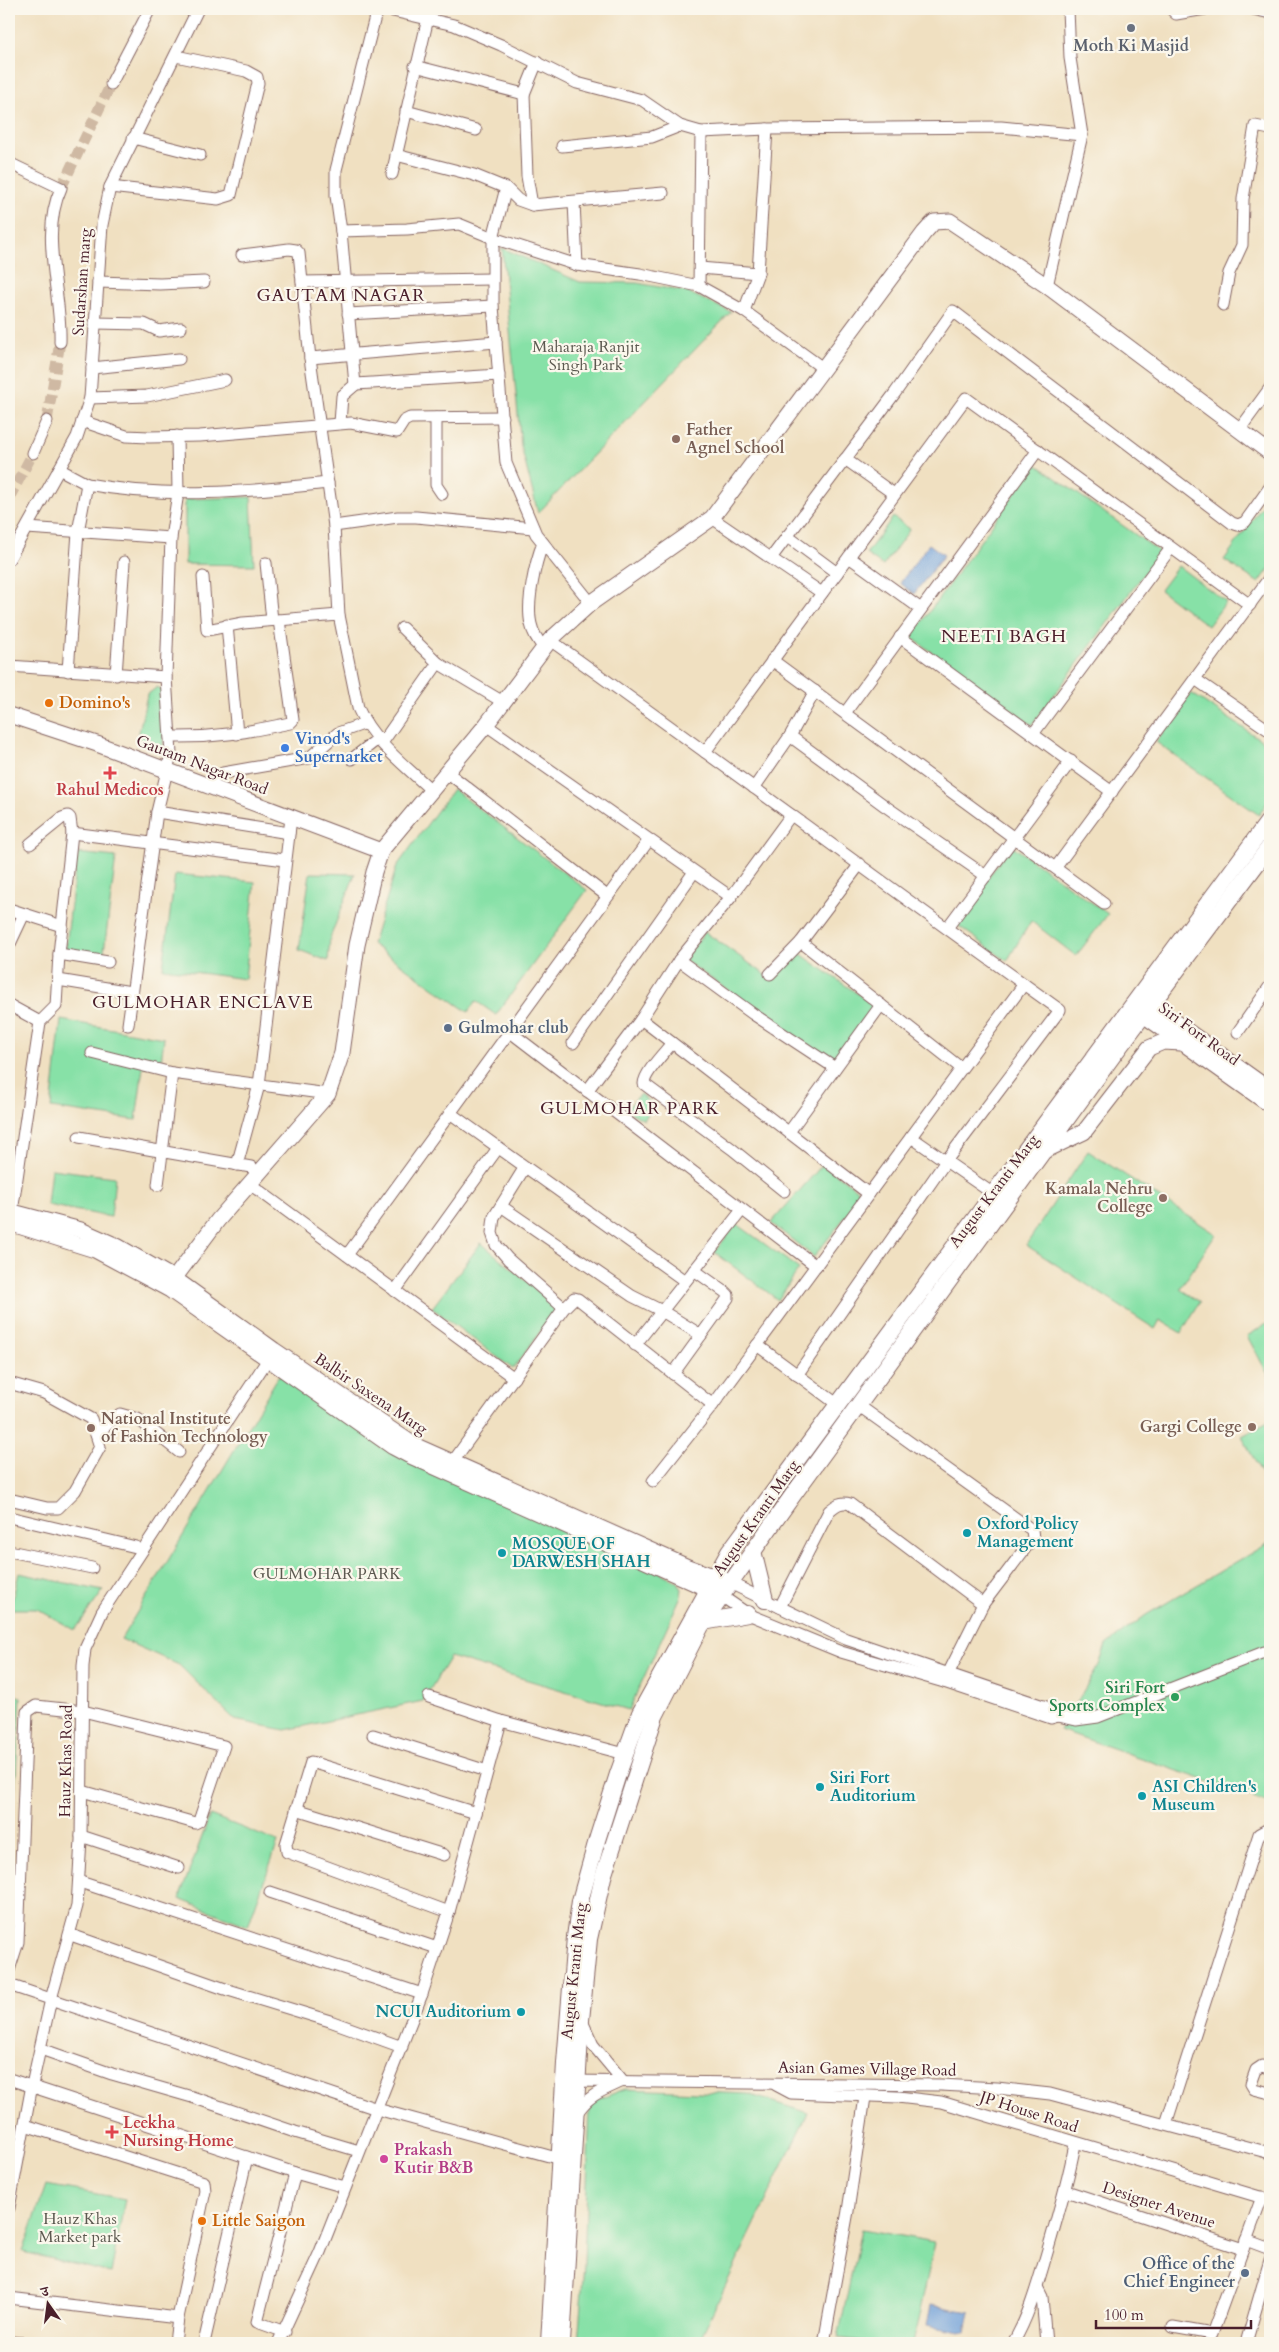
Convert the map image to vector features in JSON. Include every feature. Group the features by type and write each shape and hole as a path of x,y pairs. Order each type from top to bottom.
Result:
{"main road":[{"name":"August Kranti Marg","path":"562,2343 575,2115 570,2081 575,1937 580,1901 597,1840 640,1713 718,1586 753,1552 1042,1152 1270,819"},
{"name":"August Kranti Marg","path":"549,2343 560,2160 570,2081 581,2020 589,1939 602,1877 655,1716 703,1622 718,1586 729,1552 992,1193 1270,846"},
{"path":"753,1552 766,1600"},
{"path":"703,1622 748,1614"}],"street":[{"path":"111,84 150,9"},
{"name":"Sudarshan marg","path":"9,559 77,437 90,398 102,225 110,187 198,9"},
{"path":"354,385 346,281 336,196 336,170 377,9"},
{"path":"384,9 454,25 537,62 577,83 642,100 680,126 702,132 767,128 1001,127 1082,135"},
{"path":"1047,286 1082,135 1070,58 1068,9"},
{"path":"1171,9 1176,14 1181,15 1205,9"},
{"path":"1253,9 1270,13"},
{"path":"392,174 415,66 428,18"},
{"path":"110,187 218,199 231,195 258,83 257,76 176,56"},
{"path":"532,205 527,176 524,94 537,62"},
{"path":"415,66 524,94"},
{"path":"406,111 476,130"},
{"path":"562,146 652,137 680,126"},
{"path":"1223,305 1229,273 1242,244 1243,199 1255,126 1270,130"},
{"path":"744,310 758,273 767,128"},
{"path":"699,286 702,132"},
{"path":"133,138 200,155"},
{"path":"396,155 474,175 506,188 518,200 532,205 663,193"},
{"path":"9,163 61,188 54,206 51,232 60,342"},
{"path":"506,188 493,238 492,279 507,468 533,528 591,603"},
{"path":"574,202 577,265"},
{"path":"171,1284 218,1220 328,1094 342,1053 357,945 374,872 381,851 486,725 547,644 591,603 712,518 934,222 950,221 1047,286 1270,453"},
{"path":"341,231 407,229 458,224 493,238 577,265 640,274 699,286 744,310 824,369"},
{"path":"242,255 289,249 296,250 299,253 310,358 334,526 339,615 358,708 366,723 381,740 432,791"},
{"path":"700,268 758,273"},
{"path":"302,282 492,279"},
{"path":"98,282 160,284 204,282"},
{"path":"348,314 493,306"},
{"path":"771,558 896,393 953,311 1232,523 1238,525 1245,522 1270,487"},
{"path":"95,323 144,324 160,331 182,328"},
{"path":"310,358 496,342"},
{"path":"92,368 179,359"},
{"path":"340,423 342,396 354,385 360,383 499,376"},
{"path":"90,398 147,396 225,380"},
{"path":"1240,429 1270,388"},
{"path":"704,752 966,398 1250,605"},
{"path":"82,421 126,436 177,436 340,423 351,423 397,432 404,421 410,418 503,417"},
{"path":"436,418 436,485 442,494"},
{"path":"33,453 47,421"},
{"path":"128,1025 157,812 170,754 166,677 171,538 178,494 177,436"},
{"path":"845,713 1038,450"},
{"path":"845,459 894,494"},
{"path":"60,469 87,484 107,488 178,494 276,489 328,483"},
{"path":"68,671 78,532 87,484"},
{"path":"334,526 398,517 416,517 533,528"},
{"path":"712,518 822,593"},
{"path":"27,528 171,538"},
{"path":"787,536 837,573"},
{"path":"543,543 538,555 529,611 535,638 547,644 704,752 1060,1010 946,1161 797,1375"},
{"path":"1033,734 1171,548"},
{"path":"848,557 921,610"},
{"path":"116,675 124,562"},
{"path":"170,737 205,738 237,734 290,723 293,720 266,563"},
{"path":"203,577 207,630 228,625 339,615"},
{"path":"1056,867 1270,577"},
{"path":"228,625 237,734"},
{"path":"402,628 438,663 503,702"},
{"path":"900,637 1112,792"},
{"path":"772,660 1104,904"},
{"path":"352,759 381,740 438,663"},
{"path":"9,666 166,677"},
{"path":"1195,679 1270,731"},
{"path":"754,788 790,736 815,691"},
{"name":"Gautam Nagar Road","path":"9,715 97,744 206,786 290,825 381,851"},
{"path":"206,786 215,776 223,773 309,758 338,733 366,723"},
{"path":"486,725 731,897"},
{"path":"790,736 885,806 986,876"},
{"path":"947,928 1070,761"},
{"path":"447,772 607,896"},
{"path":"157,812 290,825 259,1085 237,1165"},
{"path":"587,1091 641,1019 679,960 731,897 792,815"},
{"path":"10,1218 40,1022 56,1006 59,954 72,833 71,821 68,816 30,844"},
{"path":"72,833 286,860"},
{"path":"347,1255 649,840"},
{"path":"770,974 801,942 860,864"},
{"path":"573,1043 694,872"},
{"path":"9,909 62,926"},
{"path":"9,946 24,914"},
{"path":"801,942 962,1068"},
{"path":"59,954 108,962"},
{"path":"679,960 748,1010 835,1068"},
{"path":"58,980 131,992"},
{"path":"653,1480 713,1405 1024,984"},
{"path":"1238,1032 1270,986"},
{"path":"9,1005 40,1022"},
{"path":"789,1132 880,1005"},
{"name":"Siri Fort Road","path":"1142,1007 1182,1043 1270,1105"},
{"name":"Siri Fort Road","path":"1142,1007 1270,1090"},
{"path":"641,1019 869,1194"},
{"path":"509,1031 816,1266"},
{"path":"1042,1152 1084,1132 1149,1048 1163,1042 1182,1043"},
{"path":"672,1043 650,1072 644,1084 732,1149 784,1191"},
{"path":"92,1053 172,1073 328,1094"},
{"path":"158,1185 172,1073"},
{"path":"450,1113 685,1281"},
{"path":"79,1137 251,1167 255,1179 347,1255 514,1378"},
{"path":"911,1137 992,1193"},
{"path":"395,1291 498,1148"},
{"path":"525,1167 494,1217 492,1233 496,1245 508,1260 564,1308"},
{"path":"501,1206 632,1296 662,1311 701,1335"},
{"path":"635,1345 742,1210"},
{"name":"Balbir Saxena Marg","path":"10,1218 81,1230 101,1238 171,1284 271,1355 449,1467 718,1586"},
{"path":"673,1374 728,1298 728,1294 694,1270"},
{"path":"449,1467 564,1308 574,1298 578,1299 713,1405"},
{"path":"757,1345 837,1404"},
{"name":"Hauz Khas Road","path":"9,2208 32,2085 51,1999 71,1935 80,1882 82,1711 85,1649 102,1612 271,1355"},
{"path":"9,1383 44,1392 91,1419 100,1447 75,1491 58,1508 47,1508 9,1499"},
{"path":"858,1405 1032,1530 1033,1538 983,1604 945,1677"},
{"path":"96,1434 120,1414 138,1419 179,1452"},
{"path":"780,1608 829,1511 837,1504 845,1503 850,1504 983,1604"},
{"path":"9,1517 136,1547"},
{"path":"9,1551 92,1568"},
{"path":"718,1586 766,1600 846,1638 1051,1718 1058,1716 1076,1720 1098,1717 1264,1652"},
{"path":"718,1586 748,1614 841,1652 945,1677"},
{"path":"429,1697 501,1721 625,1754"},
{"path":"9,1970 18,1942 28,1712 36,1706 82,1711 224,1746 199,1821 195,1823 82,1791"},
{"path":"278,2343 285,2332 345,2187 422,1994 449,1912 501,1721"},
{"path":"373,1735 487,1771"},
{"path":"449,1912 287,1852 286,1844 311,1762 476,1813"},
{"path":"296,1809 444,1855"},
{"path":"1166,2124 1259,1834 1270,1828"},
{"path":"81,1836 179,1868"},
{"path":"80,1882 422,1994"},
{"path":"270,1892 437,1948"},
{"path":"71,1935 225,1990 330,2021 402,2047"},
{"path":"9,1985 377,2109 560,2160"},
{"path":"575,2115 594,2093 624,2081 593,2045 581,2020"},
{"path":"41,2049 112,2074 192,2096 295,2132 359,2151"},
{"path":"1270,2068 1262,2066 1256,2070 1251,2084 1254,2089 1270,2093"},
{"path":"9,2078 294,2173 345,2187"},
{"name":"Asian Games Village Road","path":"570,2081 936,2085 997,2088 1050,2094 1270,2153"},
{"name":"JP House Road","path":"773,2084 791,2093 898,2097 940,2102 1075,2144 1266,2199"},
{"path":"824,2343 848,2211 865,2097"},
{"path":"25,2125 204,2182 205,2191 174,2343"},
{"path":"1013,2343 1025,2323 1037,2287 1066,2191 1075,2144"},
{"path":"204,2343 247,2157"},
{"path":"285,2332 257,2322 294,2173"},
{"name":"Designer Avenue","path":"1066,2191 1245,2244 1270,2249"},
{"path":"1173,2326 1212,2334 1245,2244 1266,2199"},
{"path":"1246,2343 1270,2260"},
{"path":"1037,2287 1042,2297 1046,2343"},
{"path":"9,2298 178,2318"},
{"path":"9,2342 26,2343"}],"green space":[{"name":"Maharaja Ranjit Singh Park","path":"502,248 580,282 637,283 687,292 731,312 538,513 521,446"},
{"path":"1036,464 1160,552 1032,725 911,637"},
{"path":"1270,495 1270,568 1259,583 1224,560"},
{"path":"251,497 254,565 185,564 185,499"},
{"path":"893,517 910,529 883,566 866,554"},
{"path":"1178,566 1226,602 1208,626 1160,590"},
{"path":"157,687 170,694 162,751 141,742 139,732 147,695"},
{"path":"1191,693 1270,746 1270,798 1259,815 1156,742"},
{"path":"453,789 587,890 496,1015 476,1001 468,1012 372,944 397,866"},
{"path":"1011,845 1108,914 1076,956 1031,921 1007,961 956,924"},
{"path":"77,853 116,857 103,959 65,955"},
{"path":"310,873 355,874 330,938 328,961 299,950"},
{"path":"175,874 255,882 245,979 163,968"},
{"path":"705,932 773,980 798,952 875,1006 833,1062 684,960"},
{"path":"61,1020 164,1038 161,1062 143,1067 136,1120 51,1108"},
{"path":"640,1094 654,1105 644,1120 626,1110"},
{"path":"1088,1151 1216,1234 1180,1289 1200,1302 1181,1333 1160,1320 1155,1329 1026,1245"},
{"path":"823,1164 863,1194 814,1257 771,1223"},
{"path":"51,1169 115,1177 111,1217 47,1205"},
{"path":"737,1224 799,1269 778,1300 714,1252"},
{"path":"481,1243 558,1307 513,1369 432,1308"},
{"path":"1270,1322 1270,1378 1247,1336"},
{"name":"GULMOHAR PARK","path":"285,1374 678,1582 682,1589 681,1596 629,1710 450,1657 423,1701 285,1730 235,1720 179,1665 121,1639 278,1377"},
{"path":"1270,1421 1270,1487 1269,1488 1242,1436"},
{"name":"Siri Fort Sports Complex","path":"1270,1542 1270,1803 1060,1730 1099,1665 1106,1645 1146,1615"},
{"path":"19,1573 103,1591 75,1630 37,1609 10,1609"},
{"path":"9,1694 21,1697 15,1789 9,1787"},
{"path":"210,1815 278,1842 248,1926 179,1899"},
{"path":"9,1851 12,1851 10,1913 9,1913"},
{"path":"625,2089 748,2094 808,2113 698,2343 578,2343 584,2264 590,2106 594,2101"},
{"name":"Hauz Khas Market park","path":"46,2185 125,2199 111,2273 23,2252"},
{"path":"861,2229 935,2242 913,2343 878,2343 838,2338"}],"water":[{"path":"929,544 944,555 914,594 900,583"},
{"path":"931,2305 970,2312 966,2332 927,2325"}],"tunnel":[{"path":"61,188 111,84"},
{"path":"47,421 60,342"},
{"path":"9,498 33,453"}],"place":[{"name":"Moth Ki Masjid","path":"1131,28"},
{"name":"Father Agnel School","path":"676,439"},
{"name":"Domino's","path":"49,703"},
{"name":"Vinod's Supernarket","path":"285,748"},
{"name":"Rahul Medicos","path":"110,773"},
{"name":"Gulmohar club","path":"448,1028"},
{"name":"Kamala Nehru College","path":"1163,1198"},
{"name":"Gargi College","path":"1252,1427"},
{"name":"National Institute of Fashion Technology","path":"91,1428"},
{"name":"Oxford Policy Management","path":"967,1533"},
{"name":"MOSQUE OF DARWESH SHAH","path":"502,1553"},
{"name":"Siri Fort Sports Complex","path":"1175,1697"},
{"name":"Siri Fort Auditorium","path":"820,1787"},
{"name":"ASI Children's Museum","path":"1142,1796"},
{"name":"NCUI Auditorium","path":"521,2012"},
{"name":"Leekha Nursing Home","path":"112,2132"},
{"name":"Prakash Kutir B&B","path":"384,2159"},
{"name":"Little Saigon","path":"202,2221"},
{"name":"Office of the Chief Engineer","path":"1245,2273"}],"district":[{"name":"GAUTAM NAGAR","path":"341,295"},
{"name":"NEETI BAGH","path":"1004,636"},
{"name":"GULMOHAR ENCLAVE","path":"203,1002"},
{"name":"GULMOHAR PARK","path":"630,1108"}]}
